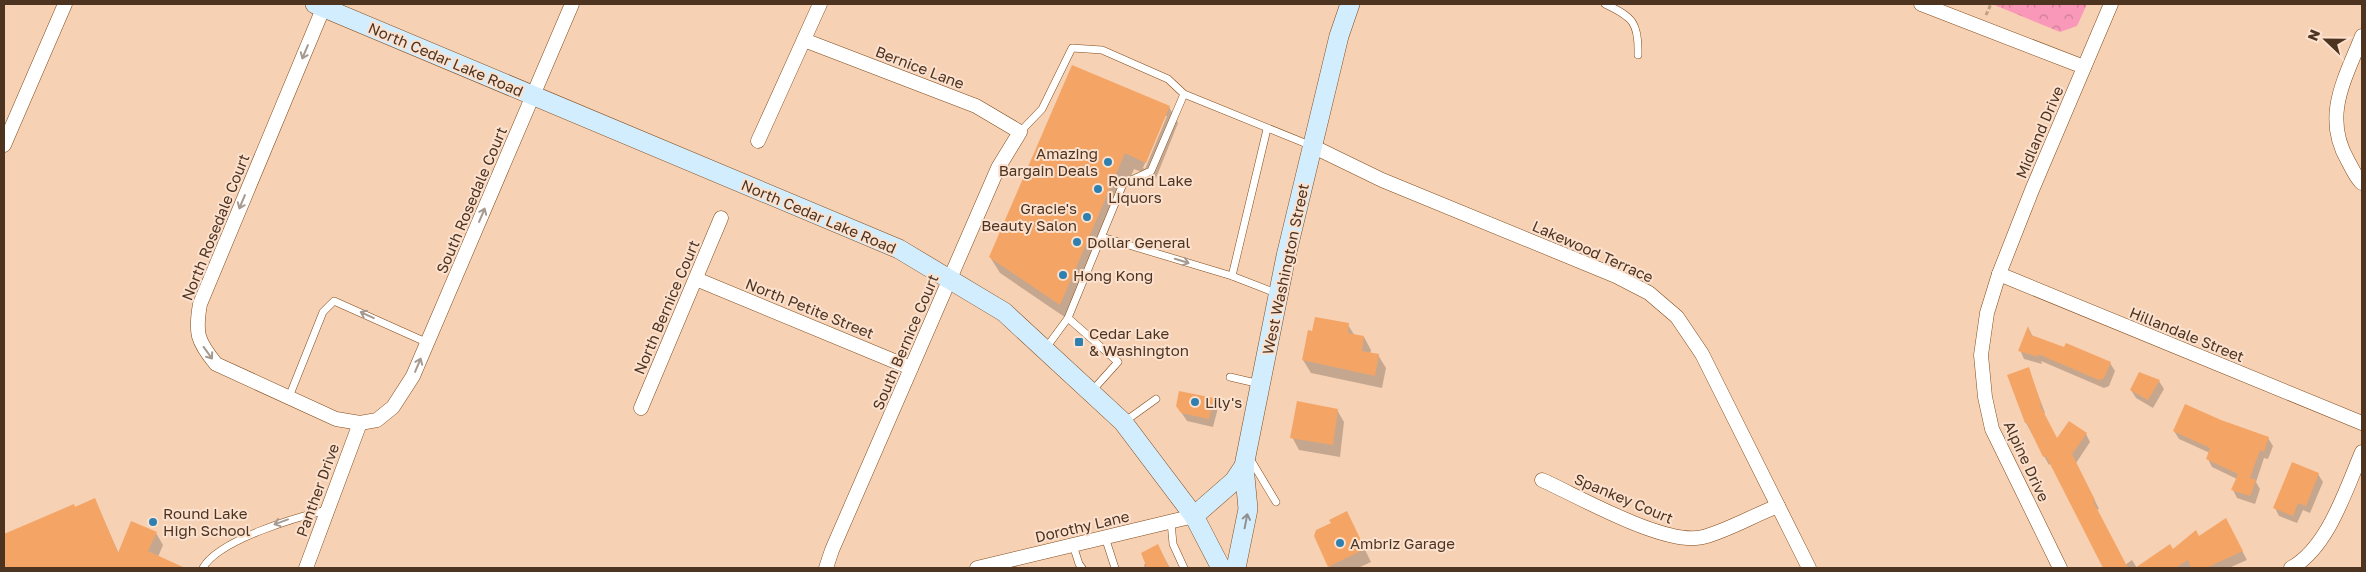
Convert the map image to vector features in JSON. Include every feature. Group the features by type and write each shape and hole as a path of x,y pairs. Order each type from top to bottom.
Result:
{"main road":[{"name":"West Washington Street","path":"1194,516 1234,481 1245,460 1312,146 1339,36 1350,4"},
{"name":"North Cedar Lake Road","path":"321,5 533,96 900,249 1004,312 1124,422 1194,516 1221,568"},
{"path":"1236,568 1248,509 1245,460"}],"street":[{"path":"4,145 65,4"},
{"name":"South Rosedale Court","path":"393,407 413,376 428,343 572,4"},
{"path":"758,141 820,4"},
{"path":"1921,4 2084,67"},
{"name":"Midland Drive","path":"1999,274 2110,4"},
{"name":"North Rosedale Court","path":"321,5 200,304 196,328 204,349 216,364 336,419 360,423 377,420 393,407"},
{"path":"2362,36 2340,91 2334,119 2340,147 2362,183"},
{"name":"Bernice Lane","path":"804,40 976,106 1020,132"},
{"name":"South Bernice Court","path":"826,568 832,550 998,168 1020,132"},
{"name":"Lakewood Terrace","path":"1312,146 1382,180 1616,276 1649,293 1677,317 1702,354 1809,568"},
{"name":"North Bernice Court","path":"641,408 721,218"},
{"name":"Hillandale Street","path":"1999,274 2362,423"},
{"name":"Alpine Drive","path":"1999,274 1987,313 1981,355 1985,397 1992,429 2060,568"},
{"name":"North Petite Street","path":"696,279 911,368"},
{"name":"Panther Drive","path":"306,568 360,423"},
{"path":"2301,566 2336,512 2362,452"},
{"name":"Spankey Court","path":"1542,480 1644,527 1677,538 1702,537 1778,506"},
{"name":"Dorothy Lane","path":"977,568 1194,516"}],"lane":[{"path":"1605,4 1625,15 1636,25 1639,36 1638,55"},
{"path":"1020,132 1042,109 1072,48 1102,50 1168,79 1184,94 1312,146"},
{"path":"1045,350 1068,318 1123,184 1151,171 1184,94"},
{"path":"1232,276 1267,129"},
{"path":"1102,237 1232,276 1279,294"},
{"path":"289,397 323,312 334,302 428,343"},
{"path":"1068,318 1118,362 1091,392"},
{"path":"1230,377 1261,384"},
{"path":"1124,422 1156,399"},
{"path":"1245,460 1276,502"},
{"path":"203,568 226,548 249,535 289,519 328,509"},
{"path":"1171,522 1173,544 1184,568"},
{"path":"1105,537 1114,568"},
{"path":"1073,544 1082,568"}],"path":[{"path":"2009,4 2015,4"}],"green space":[{"path":"1992,4 2087,4 2077,26 2060,32"}],"building":[{"path":"1072,65 1170,106 1146,163 1125,153 1060,305 989,257"},
{"path":"1315,317 1349,323 1348,333 1364,336 1362,351 1379,354 1375,376 1302,360 1308,330 1312,331"},
{"path":"2028,326 2031,335 2064,347 2066,343 2111,362 2104,378 2099,380 2038,354 2039,357 2018,351"},
{"path":"2029,367 2040,405 2057,438 2069,421 2087,433 2072,454 2095,500 2093,501 2128,568 2103,568 2046,456 2043,457 2027,423 2025,423 2007,375"},
{"path":"2139,372 2160,380 2148,400 2130,390"},
{"name":"Lily's","path":"1179,391 1214,398 1209,419 1181,413 1176,406"},
{"path":"1297,401 1338,409 1333,445 1290,438"},
{"path":"2185,404 2221,420 2269,437 2264,452 2260,450 2250,478 2256,480 2250,496 2231,490 2238,474 2206,459 2210,448 2173,431"},
{"path":"2292,462 2319,473 2306,506 2298,503 2293,516 2273,508"},
{"name":"Round Lake High School","path":"95,498 118,553 131,521 157,532 148,551 185,568 4,568 4,534 74,504 75,507"},
{"name":"Ambriz Garage","path":"1347,511 1365,549 1328,567 1314,536 1316,530 1331,523 1329,520"},
{"path":"2226,518 2243,551 2206,568 2191,568 2188,560 2175,568 2135,568 2170,544 2173,549 2196,530 2199,536"},
{"path":"1158,544 1169,568 1147,568 1141,553"}],"place":[{"name":"Amazing Bargain Deals","path":"1108,162"},
{"name":"Round Lake Liquors","path":"1098,189"},
{"name":"Gracie's Beauty Salon","path":"1087,217"},
{"name":"Dollar General","path":"1077,242"},
{"name":"Hong Kong","path":"1063,275"},
{"name":"Cedar Lake & Washington","path":"1079,342"},
{"name":"Lily's","path":"1195,402"},
{"name":"Round Lake High School","path":"153,522"},
{"name":"Ambriz Garage","path":"1340,543"}]}
